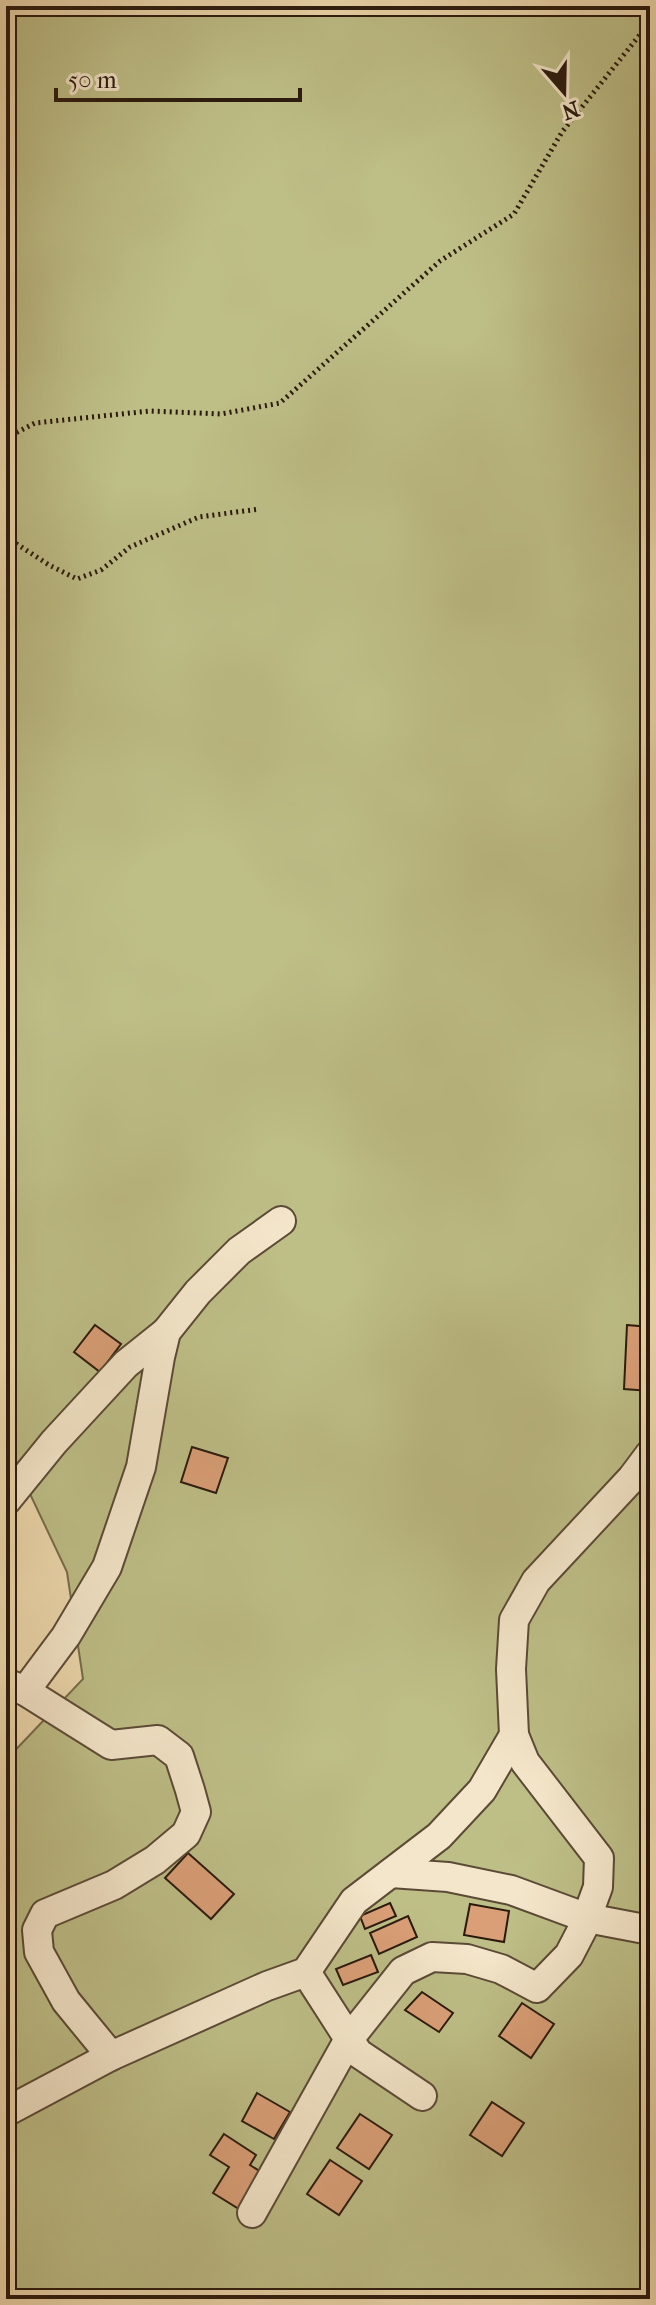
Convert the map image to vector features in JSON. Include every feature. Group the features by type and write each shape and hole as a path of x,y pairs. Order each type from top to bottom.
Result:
{"street":[{"path":"6,1501 54,1442 126,1364 166,1332 198,1292 239,1251 281,1221"},
{"path":"111,2056 66,2001 39,1952 37,1930 45,1914 114,1885 155,1860 186,1834 196,1812 179,1756 158,1740 111,1745 13,1689 66,1636 107,1567 141,1467 166,1332"},
{"path":"252,2213 349,2039 403,1971 432,1957 467,1959 501,1969 537,1988 569,1955 598,1887 599,1858 525,1762 514,1735 511,1669 514,1620 536,1581 632,1478 650,1454"},
{"path":"6,2112 111,2056 267,1986 306,1972 354,1901 439,1836 482,1790 514,1735"},
{"path":"391,1873 448,1877 511,1890 587,1918 650,1930"},
{"path":"306,1972 358,2053 422,2096"}],"path":[{"path":"6,438 35,423 150,411 221,414 280,403 440,261 514,214 562,132 650,22"},
{"path":"6,537 77,579 101,570 130,547 199,517 259,509"}],"green space":[{"path":"6,6 650,6 650,2299 6,2299 6,1760 83,1679 67,1572 13,1458 6,1454"}],"building":[{"path":"95,1325 121,1344 100,1372 74,1352"},
{"path":"627,1325 650,1327 650,1391 624,1389"},
{"path":"192,1447 228,1458 216,1493 181,1482"},
{"path":"188,1853 234,1894 211,1919 165,1878"},
{"path":"390,1903 396,1916 365,1929 360,1916"},
{"path":"470,1904 509,1911 504,1942 464,1935"},
{"path":"408,1916 417,1937 379,1954 370,1933"},
{"path":"371,1955 378,1972 343,1985 336,1969"},
{"path":"422,1992 453,2013 439,2032 405,2010"},
{"path":"522,2003 554,2024 531,2058 499,2036"},
{"path":"257,2093 290,2112 274,2139 242,2121"},
{"path":"492,2102 524,2123 502,2156 470,2135"},
{"path":"360,2114 392,2135 369,2169 337,2148"},
{"path":"224,2134 256,2155 250,2165 261,2172 239,2209 213,2193 229,2167 210,2155"},
{"path":"330,2160 362,2181 339,2215 307,2194"}]}
